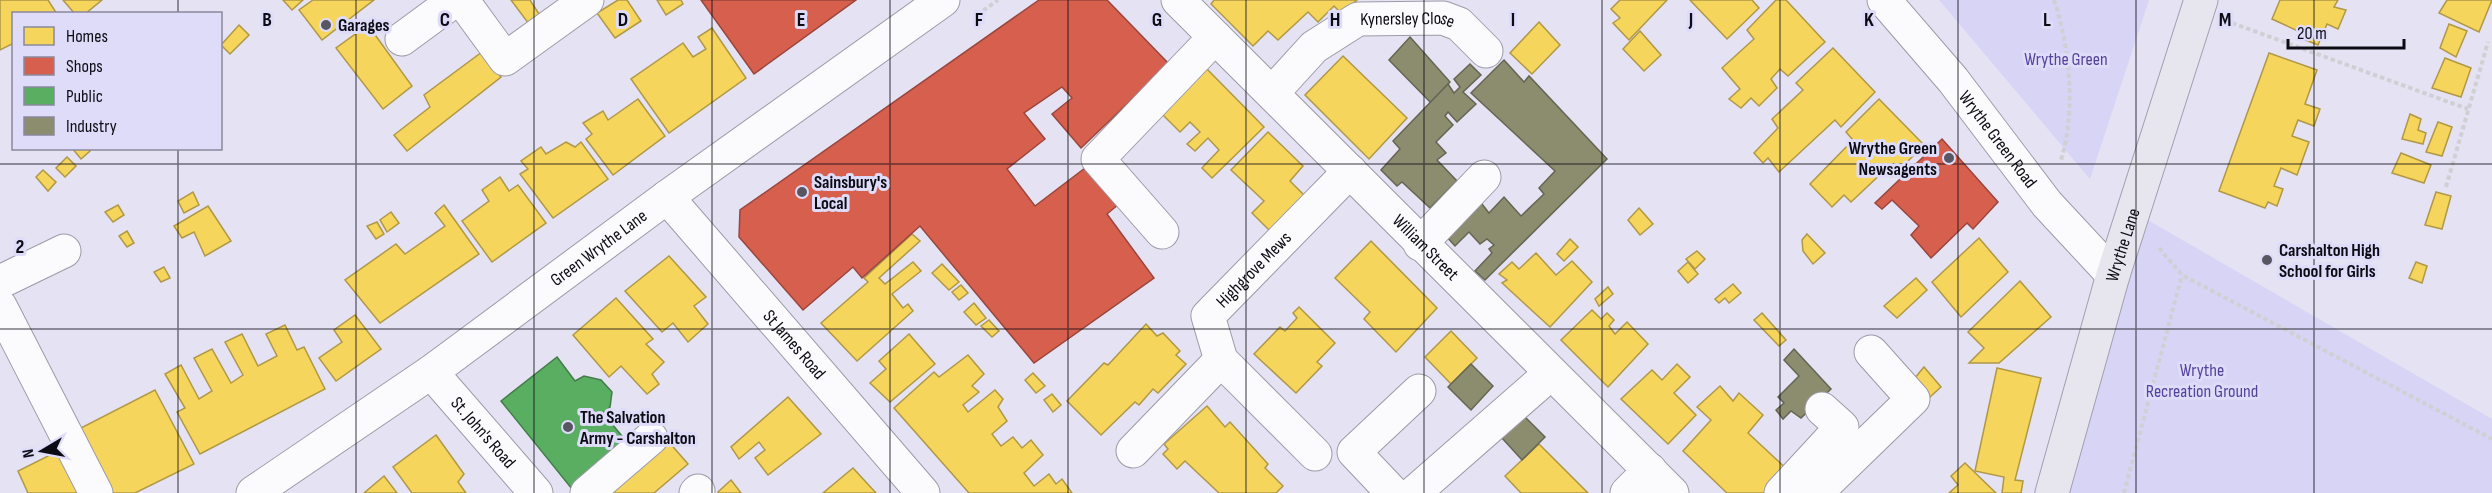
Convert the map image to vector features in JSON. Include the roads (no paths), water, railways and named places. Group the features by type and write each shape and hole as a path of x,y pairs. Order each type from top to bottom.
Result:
{"main road":[{"name":"Wrythe Lane","path":"2052,493 2113,275 2199,5"}],"street":[{"path":"402,39 454,0"},
{"path":"462,0 506,59 587,0"},
{"name":"Green Wrythe Lane","path":"253,493 431,372 667,197 943,0"},
{"name":"William Street","path":"1178,0 1661,482"},
{"name":"Wrythe Green Road","path":"1884,0 1953,80 2047,204 2113,275"},
{"name":"Kynersley Close","path":"1272,93 1314,47 1358,19 1443,18 1458,24 1486,51"},
{"path":"1162,232 1098,159 1215,37"},
{"name":"Highgrove Mews","path":"1315,454 1221,360 1208,316 1350,171"},
{"path":"1420,244 1484,177"},
{"name":"St James Road","path":"667,197 923,493"},
{"path":"0,282 64,251"},
{"path":"0,306 96,493"},
{"path":"1816,493 1913,399 1871,352"},
{"path":"1133,451 1221,360"},
{"name":"St. John's Road","path":"431,372 536,493"},
{"path":"1414,493 1551,373"},
{"path":"1393,493 1354,452 1419,391"},
{"path":"1781,493 1842,428 1822,409"},
{"path":"587,493 651,438"},
{"path":"1627,493 1661,482"}],"place":[{"name":"Garages","path":"326,25"},
{"name":"Wrythe Green Newsagents","path":"1949,158"},
{"name":"Sainsbury's Local","path":"802,192"},
{"name":"Carshalton High School for Girls","path":"2267,260"},
{"name":"The Salvation Army - Carshalton","path":"568,427"}],"park label":[{"name":"Wrythe Green","path":"2066,59"},
{"name":"Wrythe Recreation Ground","path":"2202,380"}]}
